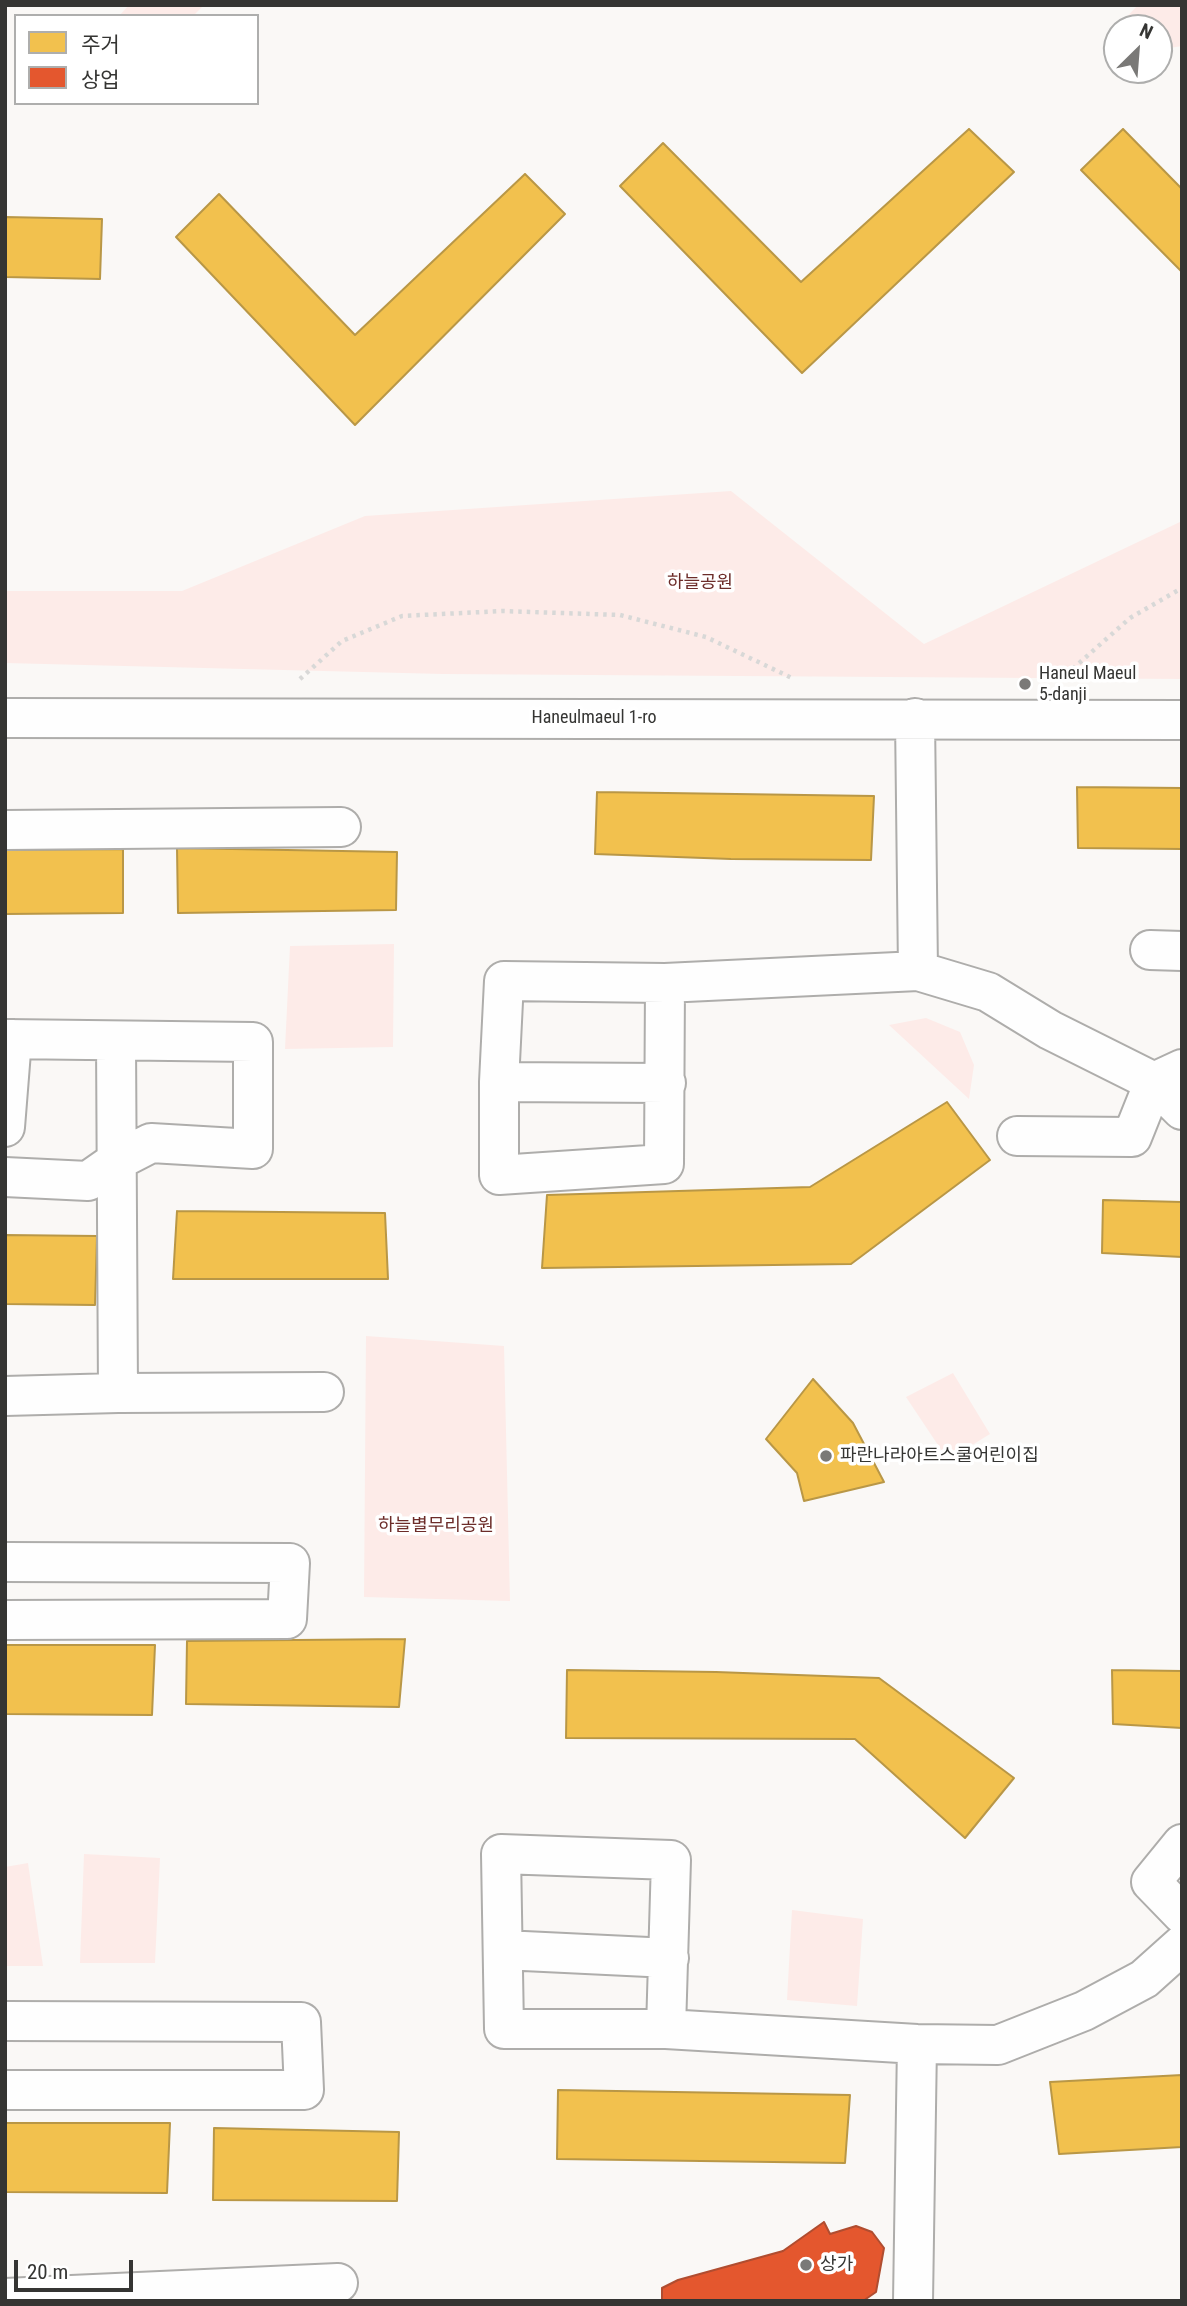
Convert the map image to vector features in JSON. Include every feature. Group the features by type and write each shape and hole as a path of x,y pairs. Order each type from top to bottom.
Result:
{"street":[{"name":"Haneulmaeul 1-ro","path":"5,718 1182,720"},
{"path":"915,718 918,971"},
{"path":"5,830 341,827"},
{"path":"665,983 664,1164 499,1175 503,981 665,983 918,971 988,992 1050,1030 1168,1076 1182,1110"},
{"path":"5,1127 8,1039 253,1042 253,1149 151,1143 118,1160 88,1181 5,1177"},
{"path":"116,1041 118,1393"},
{"path":"1017,1136 1132,1137 1168,1076"},
{"path":"499,1082 666,1083"},
{"path":"5,1396 324,1392"},
{"path":"5,1562 290,1563 287,1619 5,1620"},
{"path":"1182,1844 1151,1882 1182,1914"},
{"path":"666,2029 671,1860 501,1854 504,2029 666,2029 917,2044 998,2045 1084,2011 1144,1979 1182,1945"},
{"path":"503,1950 669,1958"},
{"path":"5,2021 301,2022 303,2090 5,2090"},
{"path":"913,2301 917,2044"},
{"path":"5,2298 338,2283"}],"path":[{"path":"1056,685 1130,618 1182,588"},
{"path":"297,683 342,641 402,616 502,611 620,615 706,637 791,676 798,683"}],"green space":[{"path":"129,5 204,5 195,14 121,14"},
{"path":"1138,5 1182,5 1182,46 1173,48 1173,14 1129,14"},
{"name":"하늘공원","path":"731,491 924,644 1182,521 1182,679 443,674 5,663 5,591 182,591 365,516"},
{"path":"394,944 393,1047 285,1049 290,946"},
{"path":"926,1018 960,1032 974,1065 969,1099 889,1025"},
{"name":"하늘별무리공원","path":"366,1336 504,1346 510,1601 364,1597"},
{"path":"953,1373 990,1434 948,1460 906,1397"},
{"path":"84,1854 160,1858 155,1963 80,1963"},
{"path":"28,1863 43,1966 5,1966 5,1867"},
{"path":"792,1910 863,1919 857,2006 787,2000"}],"building: 주거":[{"path":"969,129 1014,172 802,373 620,186 663,143 801,282"},
{"path":"1123,129 1182,189 1182,272 1081,170"},
{"path":"525,174 565,214 355,425 176,237 219,194 355,335"},
{"path":"5,217 102,219 100,279 5,277"},
{"path":"1077,787 1182,788 1182,849 1078,848"},
{"path":"597,792 874,796 871,860 595,854"},
{"path":"177,848 397,852 396,910 178,913"},
{"path":"123,849 123,913 5,914 5,850"},
{"path":"947,1102 990,1160 851,1264 542,1268 547,1195 810,1187"},
{"path":"1103,1200 1182,1202 1182,1257 1102,1253"},
{"path":"177,1211 385,1213 388,1279 173,1279"},
{"path":"5,1235 97,1236 95,1305 5,1304"},
{"name":"파란나라아트스쿨어린이집","path":"813,1379 853,1423 884,1482 804,1501 797,1473 766,1439"},
{"path":"405,1639 399,1707 186,1704 187,1641"},
{"path":"5,1645 155,1645 152,1715 5,1714"},
{"path":"567,1670 879,1678 1014,1778 965,1838 855,1739 566,1738"},
{"path":"1112,1670 1182,1671 1182,1728 1113,1724"},
{"path":"1182,2075 1182,2147 1059,2154 1050,2082"},
{"path":"558,2090 850,2095 845,2163 557,2159"},
{"path":"5,2123 170,2123 167,2193 5,2192"},
{"path":"214,2128 399,2132 397,2201 213,2200"}],"building: 상업":[{"name":"상가","path":"824,2222 830,2234 856,2226 872,2232 884,2248 876,2292 863,2301 662,2301 662,2288 678,2280 783,2251"}],"place":[{"name":"Haneul Maeul 5-danji","path":"1025,684"},
{"name":"파란나라아트스쿨어린이집","path":"826,1456"},
{"name":"상가","path":"806,2265"}]}
